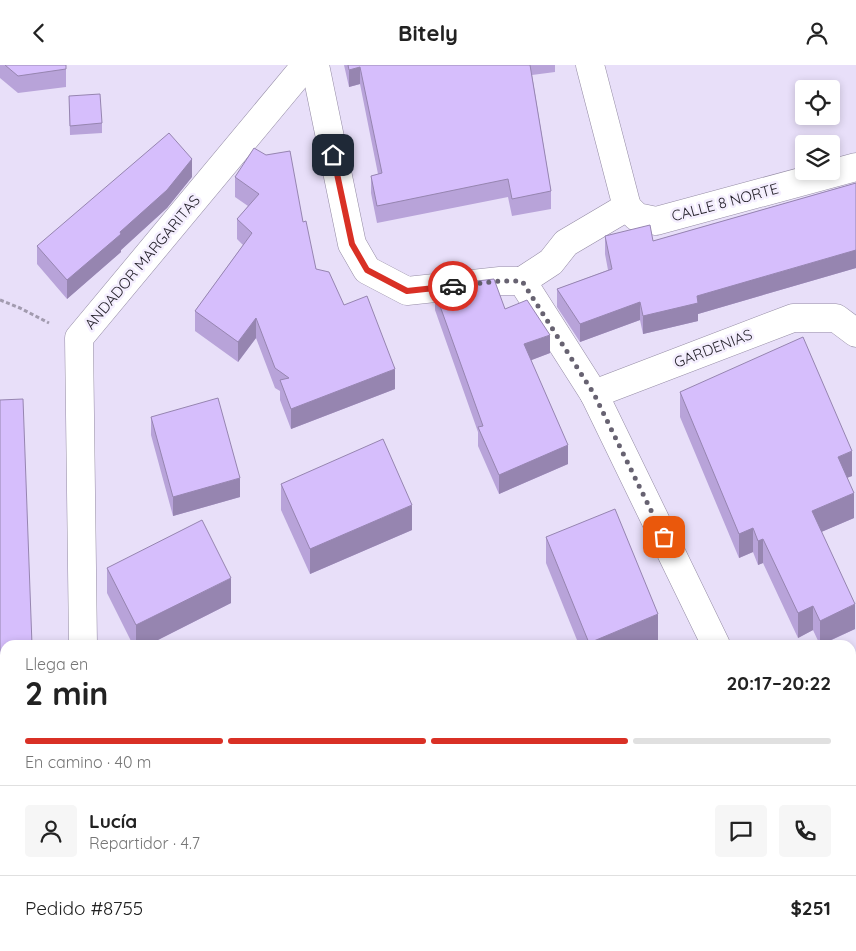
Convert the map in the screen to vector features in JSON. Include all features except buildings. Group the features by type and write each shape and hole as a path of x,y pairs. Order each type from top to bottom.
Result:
{"street":[{"name":"ANDADOR MARGARITAS","path":"83,640 79,338 306,65"},
{"path":"315,65 352,244 367,270 407,291 500,281 522,281 551,262 566,243 627,207 590,65"},
{"name":"CALLE 8 NORTE","path":"627,207 636,217 656,221 856,167"},
{"path":"522,281 594,394 714,640"},
{"name":"GARDENIAS","path":"594,394 793,318 846,325"}],"path":[{"path":"0,300 79,338"}],"way so far":[{"path":"453,286 500,281 522,281 594,394 664,537"}],"route":[{"path":"333,155 352,244 367,270 407,291 453,286"}]}
